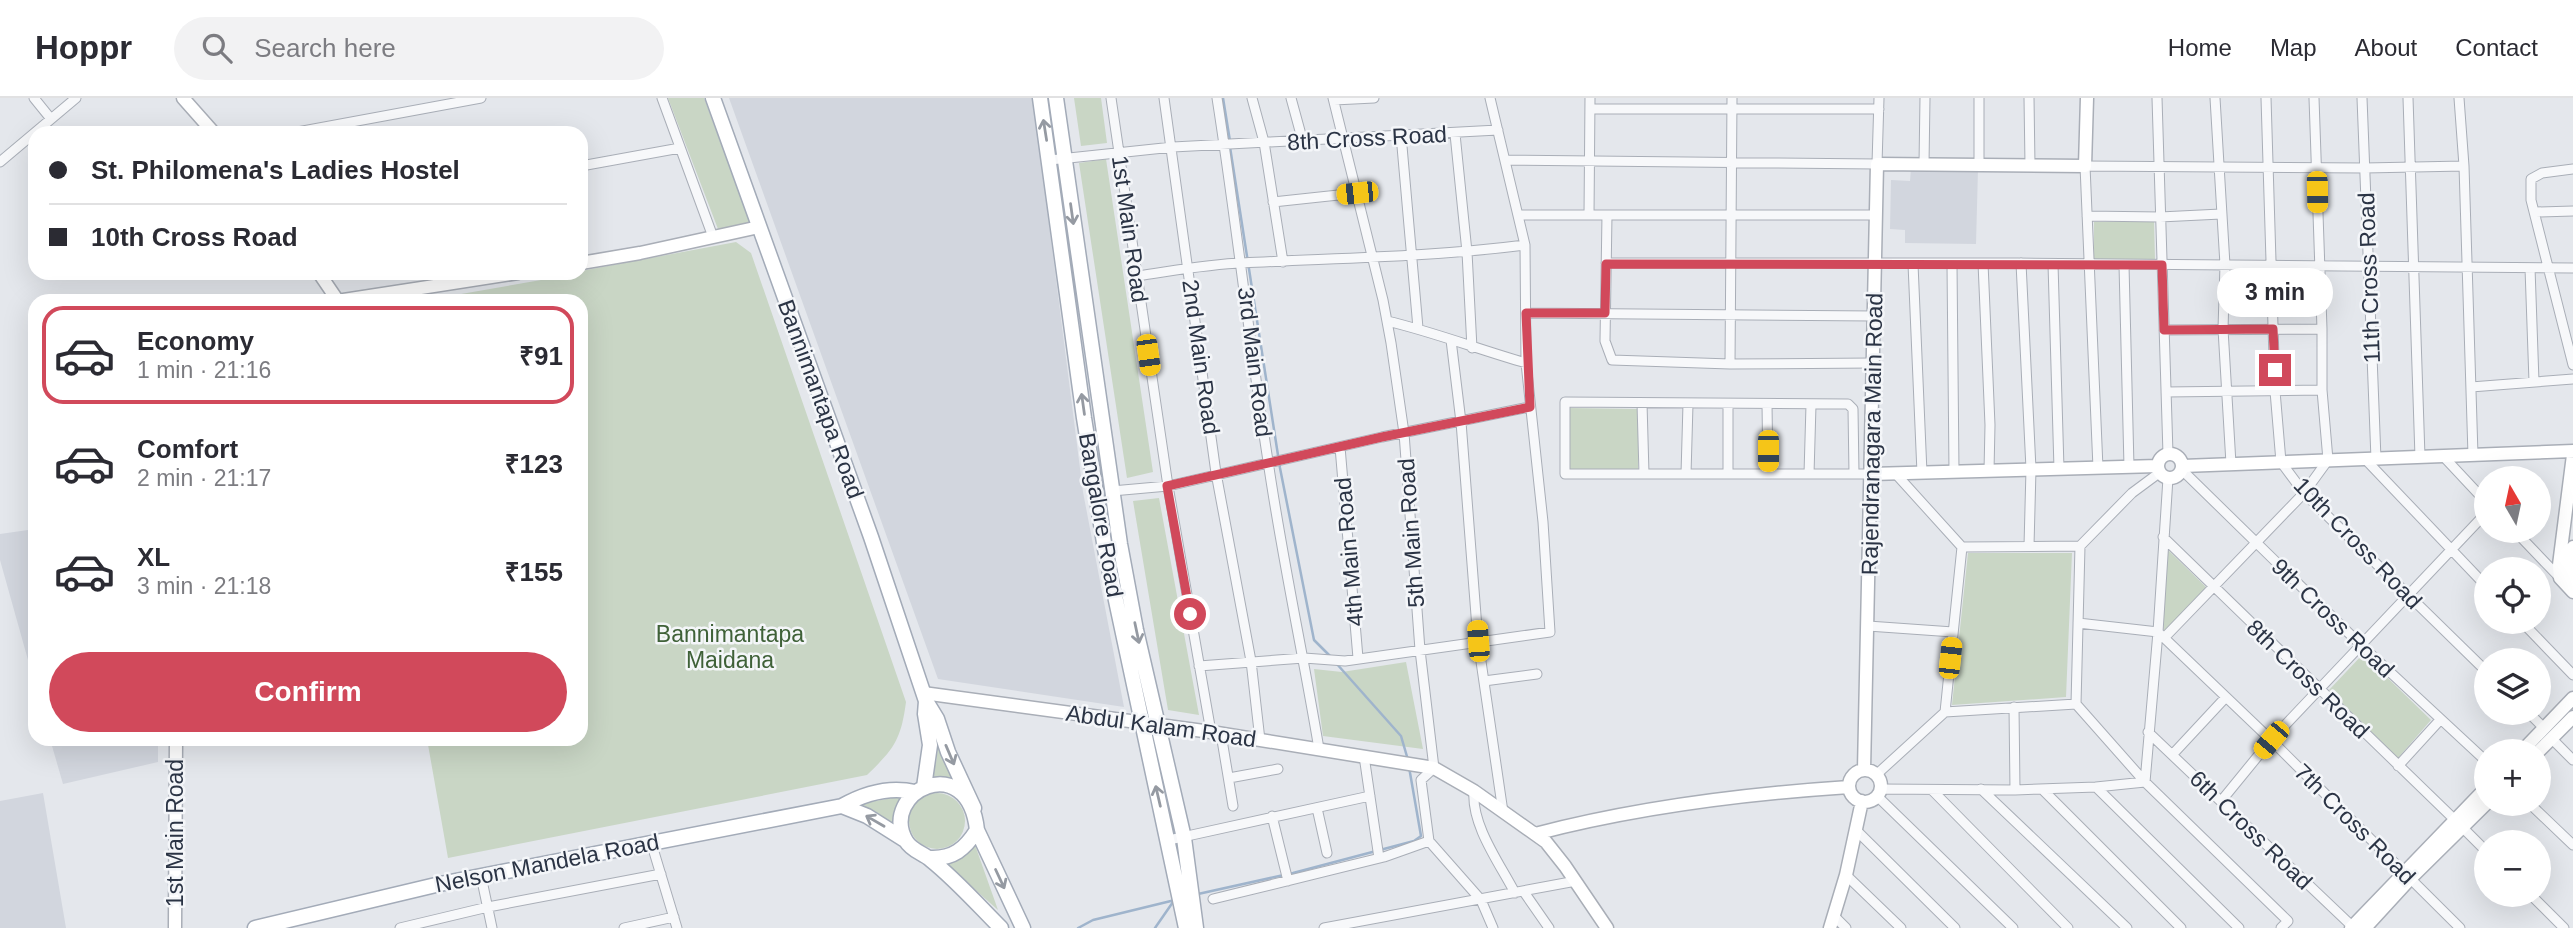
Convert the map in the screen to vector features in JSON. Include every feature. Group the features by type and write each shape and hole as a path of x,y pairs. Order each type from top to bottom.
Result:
{"main road":[{"name":"Bannimantapa Road","path":"713,98 867,526 925,697"},
{"name":"Bangalore Road","path":"1040,98 1057,159 1136,630 1158,725 1188,918 1196,928"},
{"name":"Bangalore Road","path":"1056,98 1057,159 1081,391 1105,549 1142,723 1176,839"},
{"path":"920,790 930,758 925,697"},
{"path":"925,697 974,808 977,830 1023,928"},
{"path":"891,789 919,774 930,758"},
{"path":"974,808 958,789 945,785 920,790 906,802 901,814 901,828 914,850 930,858 1001,928"},
{"name":"Nelson Mandela Road","path":"254,928 481,876 842,806 869,793 891,789 920,790"},
{"path":"842,806 867,816 906,840"},
{"path":"930,858 942,859 959,852 977,830"}],"street":[{"path":"34,98 51,119"},
{"path":"43,126 76,98"},
{"path":"183,98 208,126"},
{"path":"330,126 481,98"},
{"path":"662,98 713,237"},
{"name":"1st Main Road","path":"1111,98 1167,486 1199,666 1229,778 1233,806"},
{"name":"2nd Main Road","path":"1164,98 1173,147 1216,473 1251,661 1259,740"},
{"name":"3rd Main Road","path":"1217,98 1268,463 1318,749"},
{"path":"1252,98 1264,142 1283,262"},
{"path":"1291,98 1303,142"},
{"path":"1333,99 1374,98"},
{"path":"1199,666 1304,659 1345,661 1550,632 1543,522 1527,363 1525,245 1490,98"},
{"path":"1589,215 1590,98"},
{"path":"1730,364 1732,98"},
{"name":"Rajendranagara Main Road","path":"1870,772 1868,626 1879,98"},
{"path":"1924,164 1926,98"},
{"path":"1979,98 1979,165"},
{"path":"2029,98 2029,165"},
{"path":"2087,98 2085,166 2098,468"},
{"path":"2157,98 2168,454"},
{"path":"2215,98 2217,167 2225,265 2223,329 2231,464"},
{"name":"10th Cross Road","path":"2266,98 2275,391 2281,462 2304,494 2474,659"},
{"path":"2161,635 2304,494 2328,460 2322,390 2314,98"},
{"name":"11th Cross Road","path":"2362,98 2371,459"},
{"path":"2408,98 2420,457"},
{"path":"2459,98 2464,166 2473,455"},
{"name":"5th Main Road","path":"1333,99 1387,321 1404,432 1420,650 1434,768"},
{"path":"1590,109 1879,109"},
{"name":"8th Cross Road","path":"1224,144 1498,130"},
{"path":"1455,134 1467,252 1472,348"},
{"path":"1401,135 1418,328"},
{"path":"0,162 28,138"},
{"path":"1057,159 1224,144"},
{"path":"588,165 680,148"},
{"path":"1505,160 2268,168 2464,166"},
{"path":"2573,169 2542,173 2531,179 2531,200 2573,365"},
{"path":"1273,202 1357,193"},
{"path":"2536,212 2573,211"},
{"path":"2087,216 2221,214"},
{"path":"1518,215 1876,215"},
{"path":"1607,215 1605,341 1612,360 1730,364 1873,363"},
{"path":"588,262 759,227"},
{"path":"1137,276 1242,263 1467,252 1525,245"},
{"path":"1983,263 1990,425 1989,471"},
{"path":"1606,264 2021,263 2573,268"},
{"path":"2021,263 2031,470 2029,546"},
{"path":"1913,264 1922,473"},
{"path":"1952,264 1954,472"},
{"path":"2053,264 2059,469"},
{"path":"2124,265 2129,467"},
{"path":"2530,268 2534,382"},
{"path":"383,294 473,280"},
{"path":"1526,313 1874,316"},
{"path":"1387,321 1418,328 1472,348 1527,363"},
{"path":"2164,330 2322,329"},
{"path":"1451,340 1461,421 1478,641 1503,812"},
{"path":"2471,387 2573,379"},
{"path":"2166,392 2322,390"},
{"path":"1854,474 1853,407 1848,404 1565,402 1565,474 1644,474 1686,474 1728,474 1768,474 1809,474 1854,474 1871,474 2129,467 2162,472 2175,478 2182,468"},
{"path":"1642,403 1644,474"},
{"path":"1686,474 1688,404"},
{"path":"1728,404 1728,474"},
{"path":"1767,404 1768,474"},
{"path":"1809,474 1811,405"},
{"path":"1112,491 1167,486 1404,432 1530,407"},
{"name":"4th Main Road","path":"1340,447 1358,658"},
{"path":"2182,468 2328,460 2573,453 2558,565 2560,578"},
{"path":"2145,782 2148,732 2161,635 2161,457 2168,454 2179,457 2182,468"},
{"path":"2443,456 2474,489"},
{"path":"2371,459 2474,574"},
{"name":"9th Cross Road","path":"2182,468 2255,544 2474,750"},
{"path":"2162,472 2132,493 2080,546 2076,704 2145,782 2288,921 2281,928"},
{"path":"1895,473 1962,547 1945,712"},
{"path":"2221,800 2271,740 2474,525"},
{"name":"8th Cross Road","path":"2163,537 2474,839"},
{"path":"2526,543 2573,592"},
{"path":"1962,547 2080,546"},
{"path":"2573,547 2570,567 2573,586"},
{"path":"2078,624 2161,635"},
{"path":"1868,626 1953,632"},
{"path":"2534,634 2573,675"},
{"name":"7th Cross Road","path":"2161,635 2460,928"},
{"path":"1484,681 1537,674"},
{"name":"Abdul Kalam Road","path":"925,697 1216,733 1434,768 1474,791 1555,851 1607,928"},
{"path":"2172,755 2226,697"},
{"path":"2544,739 2573,698"},
{"path":"1870,772 1880,781 1878,792 1873,799 1863,801 1853,796 1849,787 1851,777 1870,772 1945,712 2076,704"},
{"path":"2014,707 2015,790"},
{"path":"2539,739 2573,717"},
{"path":"2398,766 2440,720"},
{"path":"2540,725 2573,760"},
{"name":"6th Cross Road","path":"2148,732 2356,928"},
{"name":"1st Main Road","path":"175,928 176,746"},
{"path":"1364,756 1379,858"},
{"path":"1434,768 1421,780 1429,841 1481,900 1493,927"},
{"path":"1229,778 1278,769"},
{"path":"1878,792 2096,787 2145,782"},
{"path":"1535,834 1688,802 1849,787"},
{"path":"2096,787 2239,928"},
{"path":"1981,789 2127,928"},
{"path":"2042,789 2181,928"},
{"path":"1932,790 2068,928"},
{"path":"1474,791 1473,804 1477,820 1520,892 1549,928"},
{"path":"1878,792 2013,928"},
{"path":"1176,839 1370,796"},
{"path":"1846,928 1832,922 1863,801"},
{"path":"2356,928 2459,824 2474,804"},
{"path":"1317,808 1327,853"},
{"path":"2459,824 2474,813"},
{"path":"1272,816 1287,881"},
{"path":"2543,816 2573,845"},
{"path":"1856,830 1955,928"},
{"path":"1213,899 1379,858 1429,841"},
{"path":"651,842 677,928"},
{"path":"400,928 488,907 661,874"},
{"path":"1846,875 1901,928"},
{"path":"481,876 492,928"},
{"path":"1324,928 1576,881"},
{"path":"2543,907 2564,928"},
{"path":"624,928 674,917"}],"shaded area":[{"path":"729,98 1033,98 1083,492 1124,707 938,679"},
{"path":"1911,168 1978,169 1976,244 1905,243 1905,230 1890,229 1891,180 1910,181"},
{"path":"28,530 28,660 0,560 0,534"},
{"path":"52,746 158,746 158,762 63,784"},
{"path":"43,793 66,928 0,928 0,801"}],"green space":[{"path":"668,98 704,98 750,222 718,229"},
{"path":"1074,98 1101,98 1107,143 1081,146"},
{"path":"1106,159 1153,472 1127,478 1079,163"},
{"path":"2154,221 2155,259 2094,260 2094,222"},
{"name":"Bannimantapa Maidana","path":"736,242 751,253 906,702 902,726 890,750 867,775 448,858 428,746 588,746 588,294 461,294 541,280 588,280 588,270"},
{"path":"1569,408 1638,409 1638,469 1570,469"},
{"path":"1159,498 1199,715 1168,710 1133,501"},
{"path":"2167,549 2207,588 2163,633"},
{"path":"1968,553 2072,553 2066,697 1952,705"},
{"path":"2363,654 2431,720 2398,758 2329,690"},
{"path":"1406,662 1423,749 1323,736 1314,669 1342,672"},
{"path":"938,747 956,783 948,778 930,777 936,763"},
{"path":"931,793 943,793 953,797 961,805 965,821 961,837 953,845 943,849 931,849 921,845 913,837 909,827 909,815 913,805 921,797"},
{"path":"903,796 895,814 894,825 859,804"},
{"path":"975,845 998,910 945,863 958,859"}],"waterway":[{"path":"1223,98 1230,141"},
{"path":"1230,147 1280,468 1314,640 1332,658"},
{"path":"1336,663 1401,736 1408,760"},
{"path":"1198,894 1293,873 1414,841 1421,836 1409,767"},
{"path":"1078,928 1093,920 1175,900"},
{"path":"1155,928 1173,902"}],"route":[{"path":"1190,614 1167,486 1216,473 1530,407 1526,313 1605,313 1606,264 2162,265 2164,330 2273,329 2275,370"}]}
